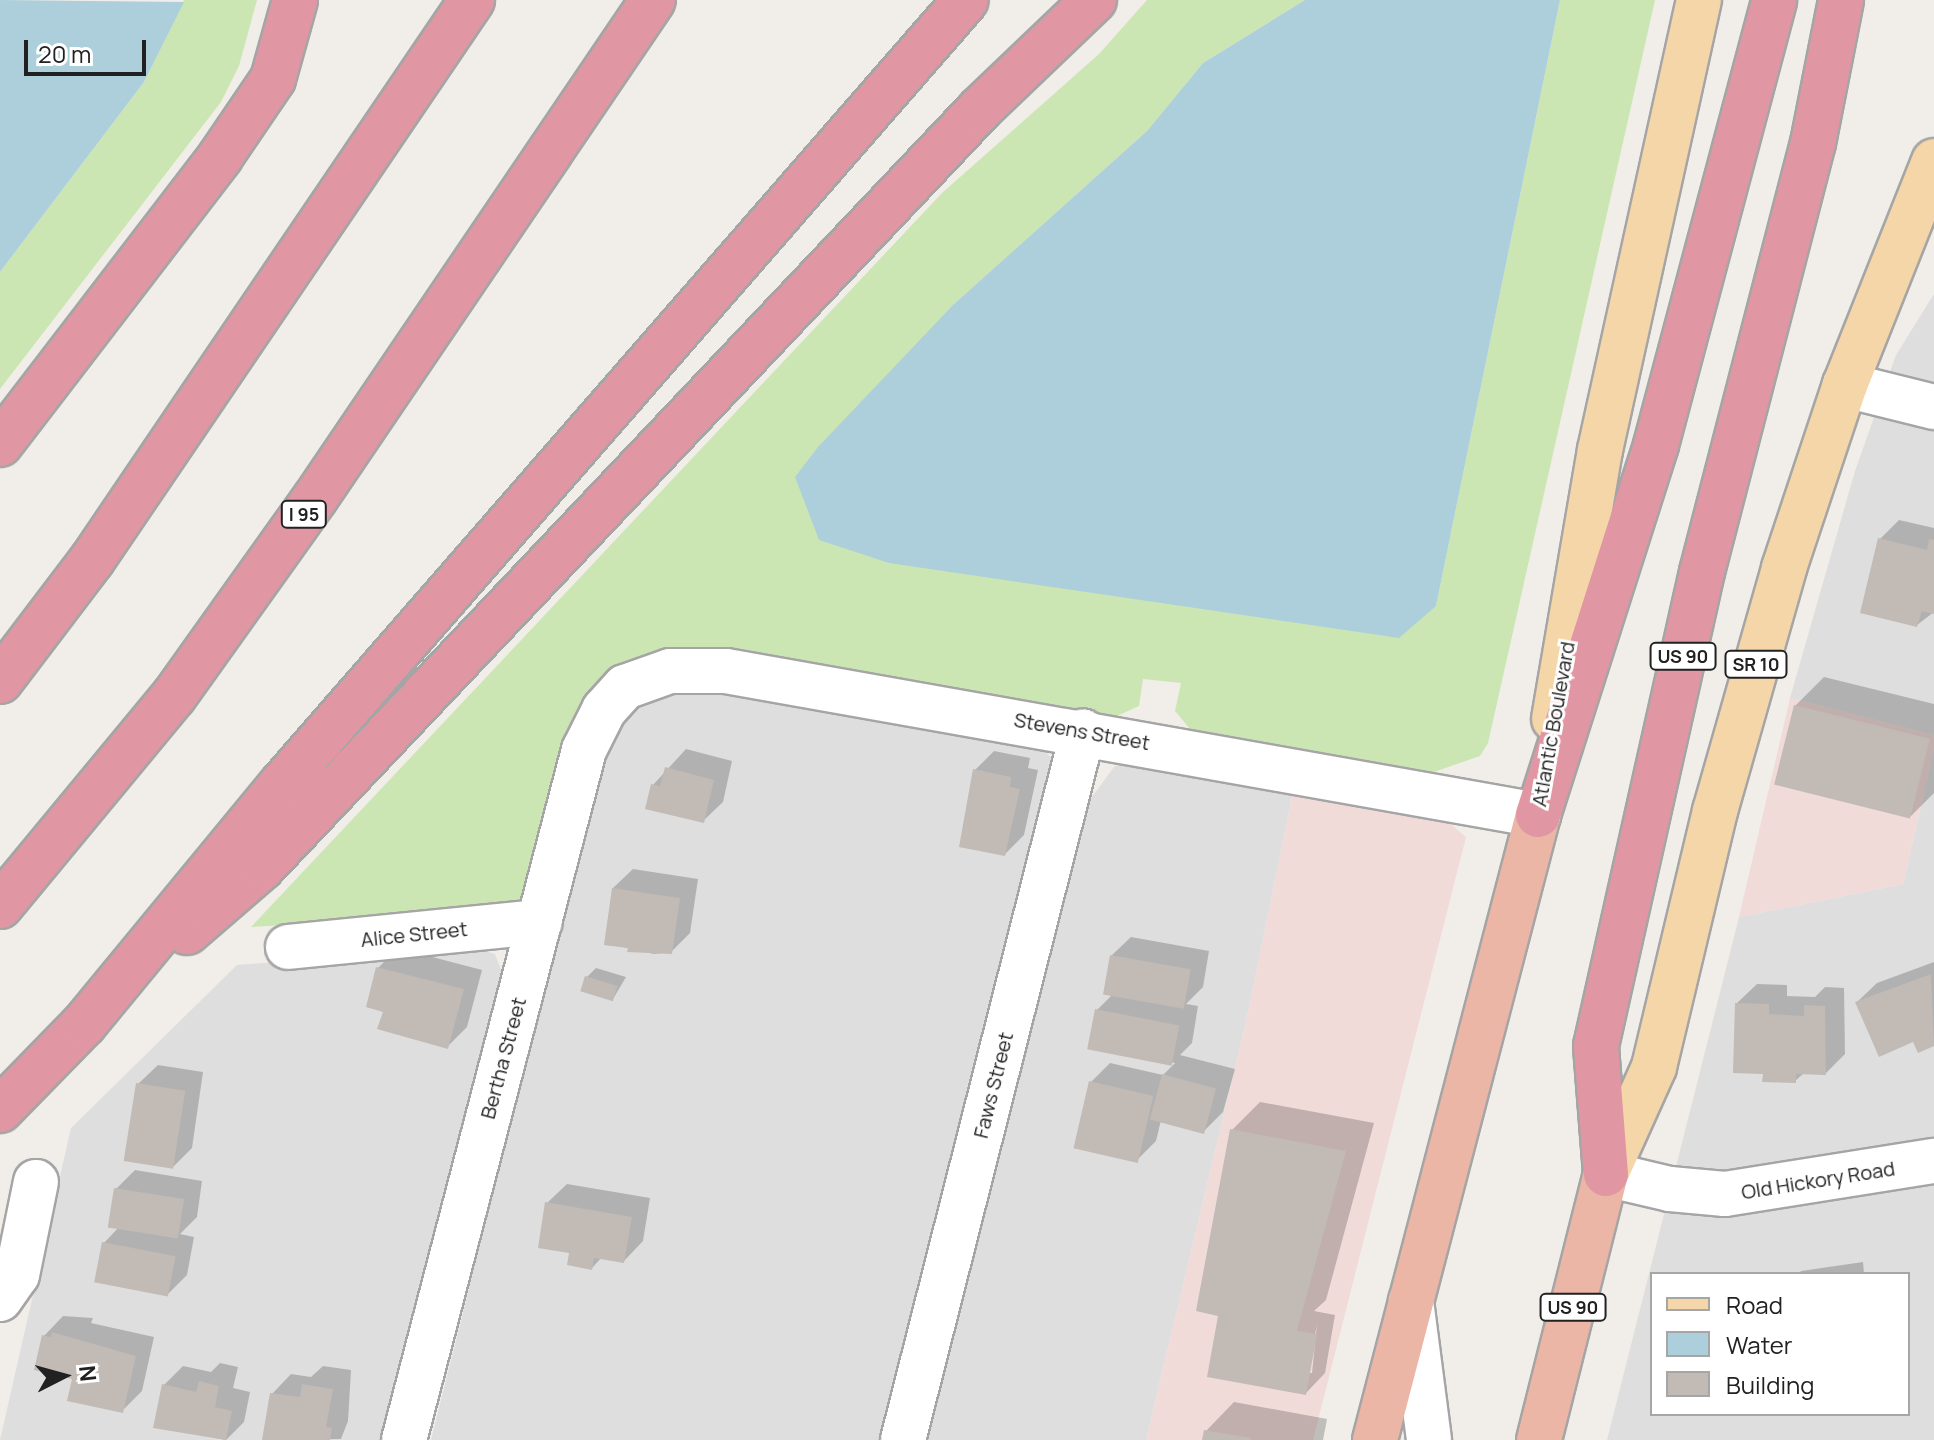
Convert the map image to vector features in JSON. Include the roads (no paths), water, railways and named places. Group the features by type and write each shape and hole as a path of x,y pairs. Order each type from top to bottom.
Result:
{"highway":[{"path":"0,444 220,157 273,79 295,0"},
{"path":"0,681 92,560 472,0"},
{"name":"I 95","path":"0,906 183,684 316,497 653,0"},
{"path":"84,1024 282,784 966,0"},
{"path":"0,1110 84,1024 262,867 979,110 1094,0"},
{"path":"1538,815 1656,445 1774,0"},
{"path":"1813,143 1841,0"},
{"name":"US 90","path":"1539,1440 1606,1174 1596,1046 1702,572 1813,143 1866,0"},
{"name":"Atlantic Boulevard","path":"1375,1440 1538,815"}],"main road":[{"name":"Atlantic Boulevard","path":"1538,815 1600,450 1699,0"},
{"name":"SR 10","path":"1606,1174 1654,1067 1731,750 1845,385 1934,161"}],"street":[{"path":"1845,385 1934,407"},
{"name":"Stevens Street","path":"625,687 670,671 726,671 1083,731 1538,815"},
{"name":"Bertha Street","path":"404,1440 584,750 604,710 625,687"},
{"name":"Faws Street","path":"903,1440 1083,731"},
{"name":"Alice Street","path":"288,947 540,922"},
{"name":"Old Hickory Road","path":"1606,1174 1670,1189 1725,1194 1934,1161"},
{"path":"0,1299 17,1275 36,1182"},
{"path":"1411,1298 1429,1440"}],"water":[{"path":"0,0 184,2 144,82 0,272"},
{"path":"1305,0 1560,0 1436,606 1399,638 889,563 819,540 795,477 818,447 954,304 1147,131 1203,63"}]}
